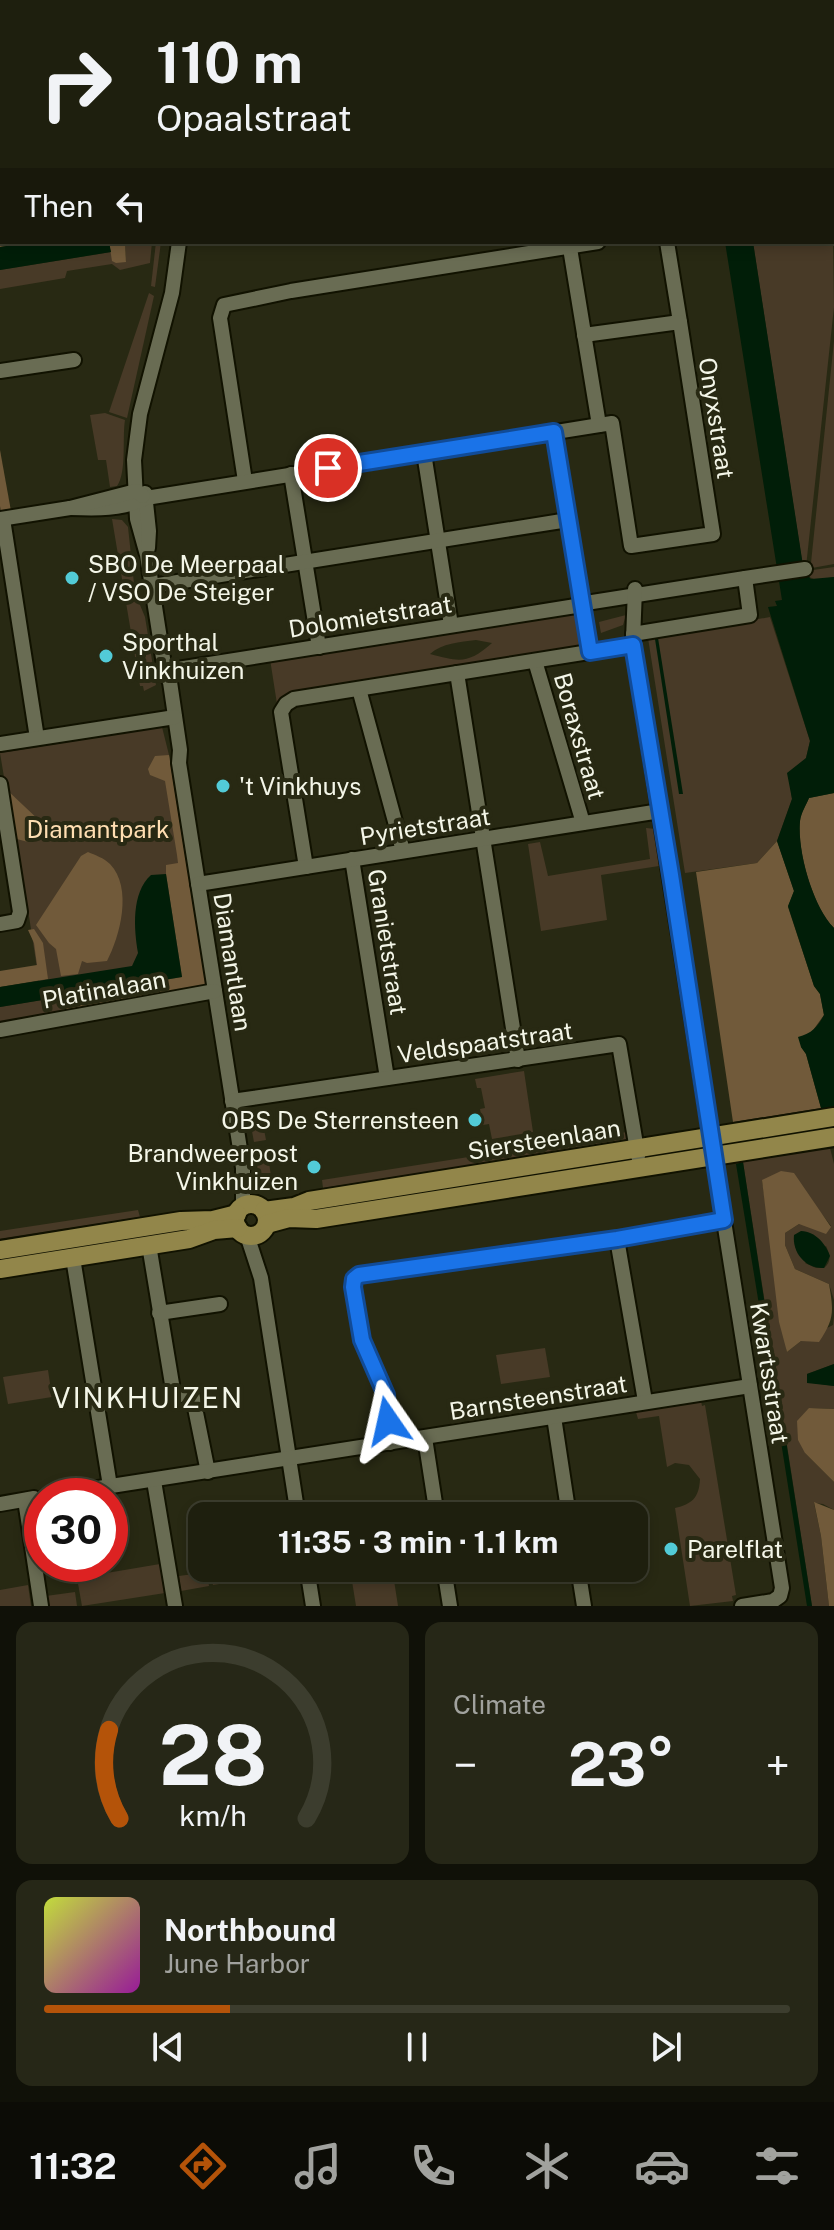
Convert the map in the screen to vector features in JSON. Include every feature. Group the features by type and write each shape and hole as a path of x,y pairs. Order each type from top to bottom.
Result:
{"main road":[{"name":"Siersteenlaan","path":"0,1250 181,1221 316,1219 639,1168 712,1146 834,1117"},
{"name":"Siersteenlaan","path":"0,1269 195,1237 309,1201 637,1148 834,1137"}],"street":[{"path":"37,738 1,519 291,474 599,425 569,244 224,305 220,318 245,481"},
{"path":"584,335 680,322 667,244"},
{"name":"Diamantlaan","path":"177,245 172,293 143,398 137,437 142,459 139,497 149,531 147,555 165,671 170,682 173,752 179,763 296,1502"},
{"name":"Onyxstraat","path":"599,425 612,423 631,546 713,534 680,322"},
{"path":"0,371 74,360"},
{"path":"554,432 590,652"},
{"path":"424,453 451,625"},
{"path":"291,474 319,647"},
{"path":"152,586 568,520"},
{"name":"Dolomietstraat","path":"165,671 584,604 635,590 805,569"},
{"path":"635,590 639,636 750,615 745,578"},
{"path":"0,611 16,605"},
{"name":"Boraxstraat","path":"306,867 281,712 286,704 294,699 633,645 712,1146"},
{"name":"Boraxstraat","path":"535,661 583,823"},
{"path":"457,673 518,1060"},
{"path":"359,689 403,851"},
{"path":"0,744 172,718"},
{"path":"0,784 20,912 17,921 0,924"},
{"name":"Pyrietstraat","path":"198,884 660,811"},
{"name":"Granietstraat","path":"352,859 387,1078"},
{"name":"Platinalaan","path":"0,1030 215,991"},
{"name":"Veldspaatstraat","path":"232,1101 619,1044 639,1168"},
{"name":"Kwartsstraat","path":"712,1146 782,1588 780,1596 773,1601 742,1606"},
{"path":"390,1443 386,1395 362,1340 353,1287 354,1279 359,1275 617,1239 724,1220"},
{"path":"617,1239 645,1401"},
{"path":"149,1245 174,1396 192,1393 208,1472"},
{"path":"73,1258 109,1478"},
{"path":"159,1313 220,1304"},
{"name":"Barnsteenstraat","path":"128,1484 750,1386"},
{"path":"554,1417 567,1502"},
{"path":"425,1438 435,1502"},
{"path":"154,1481 175,1606"},
{"name":"Barnsteenstraat","path":"0,1504 24,1500"},
{"path":"37,1582 41,1606"},
{"path":"309,1582 313,1606"},
{"path":"446,1582 450,1606"},
{"path":"580,1582 584,1606"}],"green space":[{"path":"125,244 152,244 150,263 120,270 112,264 67,271 65,278 0,289 0,270 111,252 113,261 126,262"},
{"path":"156,244 161,244 155,287 151,286"},
{"path":"753,244 833,244 834,307 806,567 803,567"},
{"path":"149,293 154,296 127,418 109,412"},
{"path":"834,341 834,564 812,568 811,563"},
{"path":"105,413 125,420 122,472 117,486 110,487 106,460 98,460 90,415"},
{"path":"112,519 122,520 128,527 135,593 145,617 156,685 144,691 140,686"},
{"path":"834,567 834,577 816,580 805,575 806,571"},
{"path":"574,609 580,648 294,693 277,704 270,659","holes":["476,640 492,643 470,658 449,659 430,654 440,647 458,642"]},
{"path":"626,615 623,625 601,633 599,622"},
{"path":"770,617 810,741 806,758 790,783 792,799 777,841 757,863 685,873 648,638"},
{"name":"Diamantpark","path":"162,727 203,977 65,998 66,1013 0,1024 0,1007 42,1000 10,794 6,789 0,753"},
{"path":"646,828 656,829 659,866 601,875 607,920 541,931 528,844 540,842 548,876 650,859"},
{"path":"524,1071 533,1132 492,1139 489,1124 483,1125 480,1109 485,1108 481,1088 477,1088 475,1079"},
{"path":"261,1113 266,1140 254,1142 249,1115"},
{"path":"627,1132 628,1141 323,1188 322,1180"},
{"path":"830,1148 834,1164 834,1300 829,1284 795,1269 785,1245 785,1233 799,1224 831,1226 818,1209 762,1180 787,1352 833,1325 834,1316 834,1364 807,1374 807,1382 834,1386 834,1409 809,1408 805,1453 834,1482 834,1510 814,1503 829,1606 812,1606 743,1162","holes":["826,1246 829,1260 824,1268 805,1263"]},
{"path":"267,1149 271,1176 259,1178 255,1150"},
{"path":"138,1210 140,1217 0,1239 0,1231"},
{"path":"545,1348 550,1377 501,1384 496,1355"},
{"path":"48,1370 52,1397 8,1404 3,1377"},
{"path":"701,1401 702,1406 705,1405 736,1595 732,1596 733,1601 690,1606 675,1508 694,1499 700,1479 689,1465 675,1463 667,1467 659,1416 638,1419 636,1412"},
{"path":"160,1564 165,1593 82,1606 78,1582 128,1582 128,1569"},
{"path":"188,1575 188,1582 208,1582 209,1586 181,1591 179,1576"},
{"path":"352,1582 394,1582 398,1606 356,1606"},
{"path":"28,1585 31,1606 0,1606 0,1590"},
{"path":"75,1592 77,1606 48,1606 46,1596"}],"shaded area":[{"path":"20,244 109,244 111,252 0,270 0,247"},
{"path":"109,244 125,244 126,262 112,261"},
{"path":"725,244 753,244 804,572 811,579 834,577 834,793 809,798 801,818 800,833 804,863 813,893 834,928 834,1108 821,1108 798,1037 814,1029 824,1015 820,994 814,986 788,906 794,891 777,841 792,799 787,773 806,758 810,741 768,607 777,606 775,601 782,600"},
{"path":"0,450 11,511 1,513 0,506"},
{"path":"658,638 683,794 679,794 655,639"},
{"path":"169,755 207,992 66,1013 64,997 182,977 166,874 166,865 178,863 165,781 150,775 148,769 155,756"},
{"path":"6,789 42,823 41,837 28,842 13,838"},
{"path":"834,793 834,928 813,893 804,863 800,833 801,818 809,798"},
{"path":"777,841 794,891 788,907 814,986 820,994 824,1015 801,1047 806,1054 821,1108 733,1122 696,872 757,863"},
{"path":"88,852 108,862 117,874 123,899 120,926 107,961 82,961 78,974 61,976 56,949 36,925 81,856"},
{"path":"166,874 182,977 0,1007 0,987 132,966 138,953 135,923 140,891 151,875"},
{"path":"34,929 43,943 48,979 0,987 0,971 37,965 34,943 28,930"},
{"path":"743,1162 775,1371 773,1374 770,1372 736,1164"},
{"path":"781,1171 794,1173 831,1227 826,1234 799,1224 785,1233 785,1245 795,1269 829,1284 832,1309 828,1328 819,1342 801,1341 787,1352 779,1322 762,1180"},
{"path":"801,1231 815,1236 825,1247 830,1256 824,1268 811,1266 798,1254 794,1235"},
{"path":"834,1364 834,1386 807,1383 807,1374"},
{"path":"775,1388 778,1390 812,1606 807,1606 773,1391"},
{"path":"809,1408 834,1409 834,1482 805,1453 798,1440 797,1421"},
{"path":"814,1502 834,1510 834,1606 829,1606"}],"place":[{"name":"SBO De Meerpaal / VSO De Steiger","path":"72,578"},
{"name":"Sporthal Vinkhuizen","path":"106,656"},
{"name":"'t Vinkhuys","path":"223,786"},
{"name":"OBS De Sterrensteen","path":"475,1120"},
{"name":"Brandweerpost Vinkhuizen","path":"314,1167"},
{"name":"Parelflat","path":"671,1549"}],"district":[{"name":"VINKHUIZEN","path":"148,1397"}],"route":[{"path":"328,468 554,432 590,652 633,645 724,1220 617,1239 359,1275 354,1279 353,1287 362,1340 386,1395 388,1421"}]}
